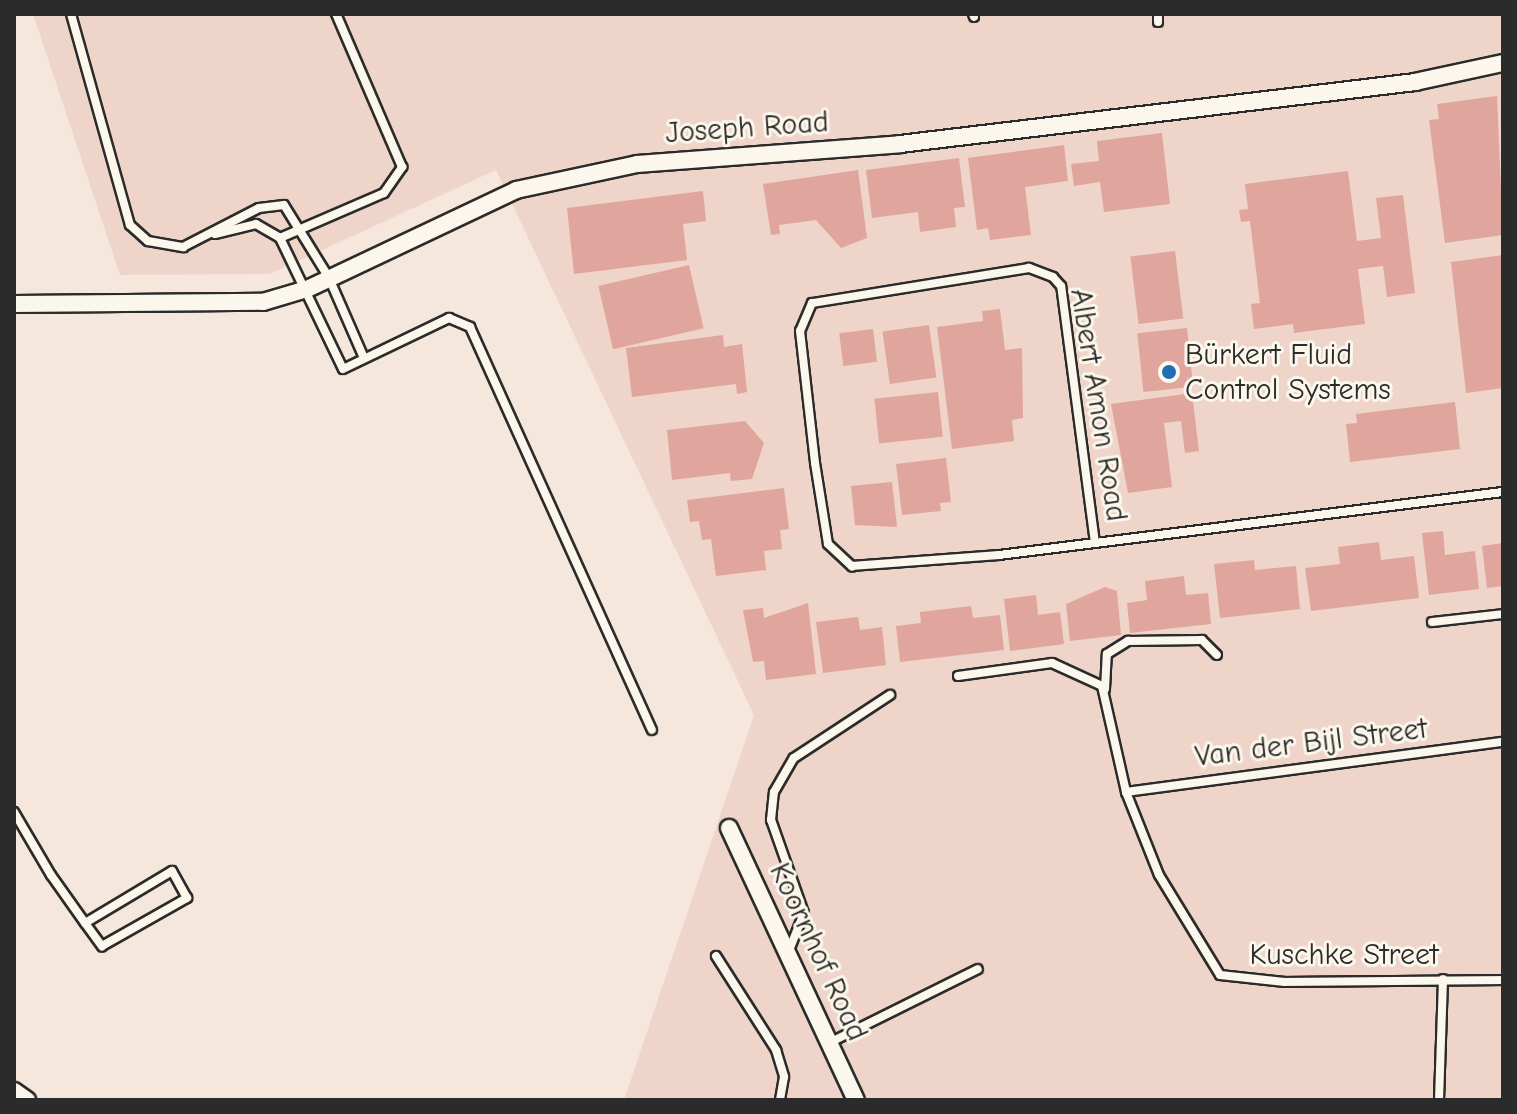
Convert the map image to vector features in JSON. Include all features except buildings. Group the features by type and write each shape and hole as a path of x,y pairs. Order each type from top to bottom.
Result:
{"street":[{"name":"Joseph Road","path":"14,304 229,304 307,289 516,190 580,174 1400,84 1503,63"},
{"name":"Koornhof Road","path":"729,828 856,1100"},
{"path":"14,1091 27,1100"}],"lane":[{"path":"71,14 130,225 169,248 256,224 280,238 343,369 449,318 470,327 652,730"},
{"path":"280,238 299,226 384,193 402,167 336,14"},
{"path":"215,234 275,203 299,226 329,278 364,358"},
{"name":"Albert Amon Road","path":"1095,543 1061,286 1053,277 1029,268 812,303 800,331 828,544 842,561 863,567 1095,543 1503,492"},
{"path":"1432,622 1503,614"},
{"name":"Kuschke Street","path":"1217,655 1202,640 1128,641 1107,654 1105,690 1126,792 1159,875 1220,975 1285,982 1503,980"},
{"path":"958,676 1052,663 1081,671 1105,690"},
{"path":"788,953 804,913 771,820 774,792 794,758 890,695"},
{"name":"Van der Bijl Street","path":"1126,792 1503,742"},
{"path":"14,812 85,923 102,946 187,898 172,871 85,923"},
{"path":"716,956 776,1050 784,1077 780,1100"},
{"path":"829,1043 978,969"},
{"path":"1439,1100 1443,979"}],"shaded area":[{"path":"33,14 1503,14 1503,1100 624,1100 754,715 496,170 270,274 120,275"}],"place":[{"name":"Bürkert Fluid Control Systems","path":"1169,372"}]}
